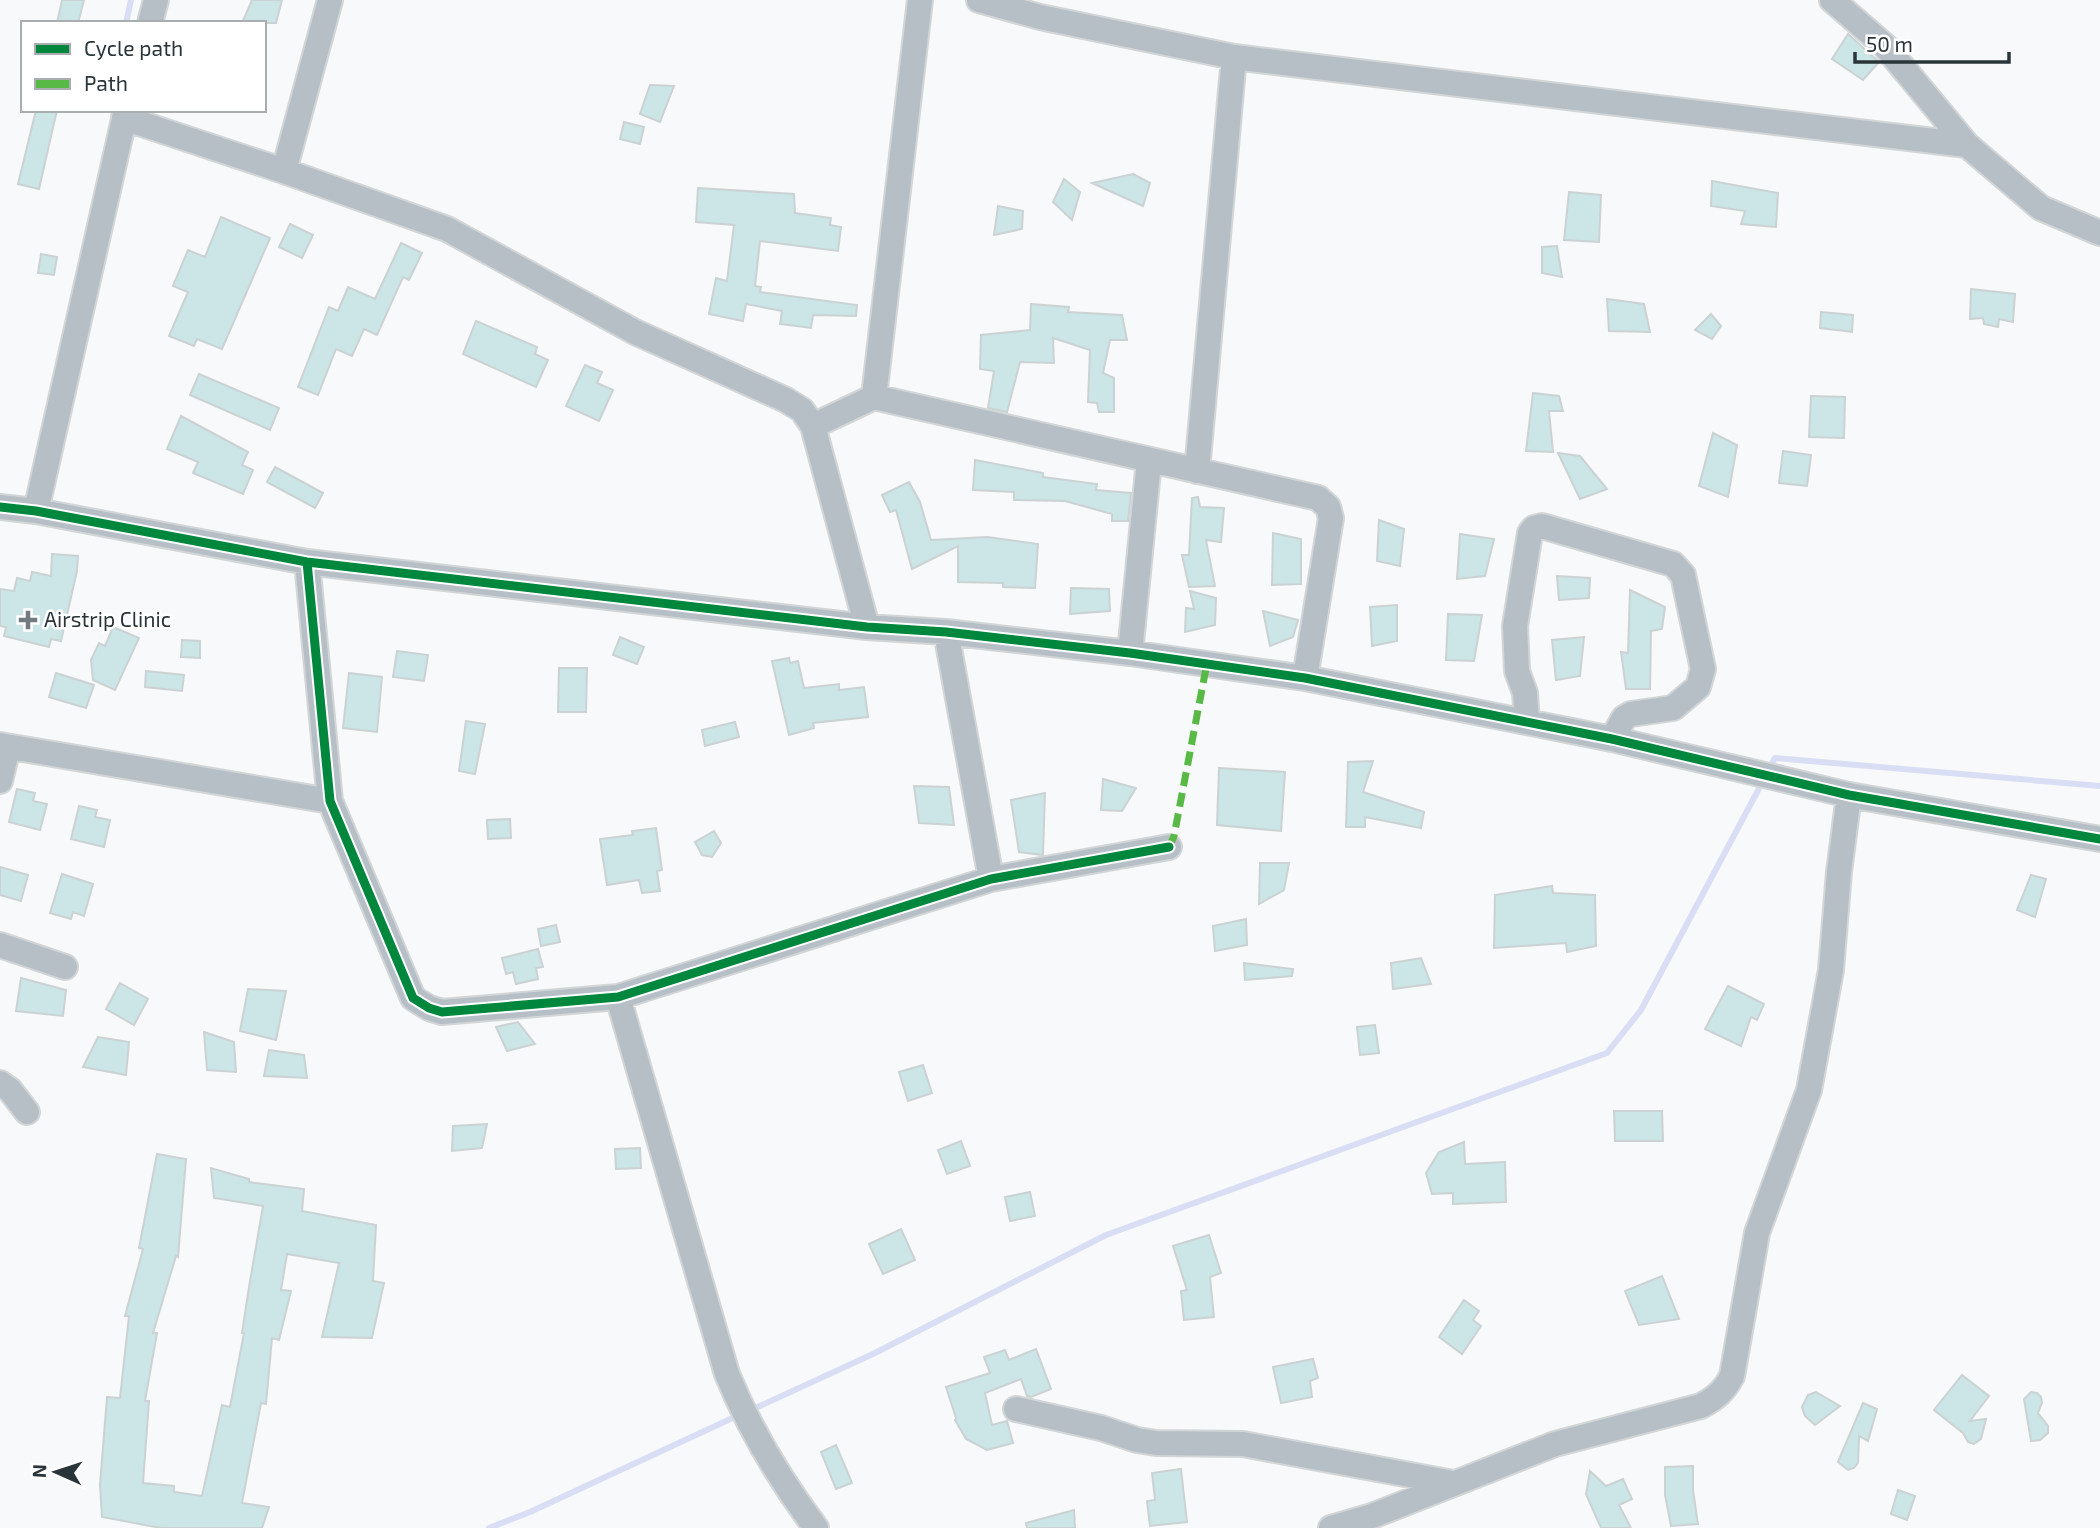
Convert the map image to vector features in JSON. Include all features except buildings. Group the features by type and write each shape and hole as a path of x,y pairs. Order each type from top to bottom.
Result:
{"street":[{"path":"151,21 156,0"},
{"path":"285,172 330,0"},
{"path":"874,397 920,0"},
{"path":"979,0 1043,9 1234,57 1967,145"},
{"path":"1832,0 1885,46 1967,145 2041,208 2100,233"},
{"path":"1197,471 1234,57"},
{"path":"36,511 125,114 447,229 635,332 786,400 802,411 813,426 867,626"},
{"path":"813,426 874,397 1318,498 1328,507 1331,517 1305,678"},
{"path":"1130,653 1149,461"},
{"path":"0,507 36,511 307,562 1130,653 1305,678 1612,738 1849,795 2100,839"},
{"path":"1527,722 1525,693 1517,671 1515,626 1530,533 1534,528 1542,526 1673,564 1683,575 1703,669 1698,687 1673,708 1631,714 1624,718 1612,738"},
{"path":"307,562 330,801 413,998 429,1009 442,1012 618,998 992,879 1169,847"},
{"path":"946,632 992,879"},
{"path":"0,781 4,746 330,801"},
{"path":"1331,1528 1376,1522 1453,1483 1555,1444 1701,1406 1725,1389 1732,1376 1756,1233 1809,1090 1831,970 1849,795"},
{"path":"0,945 65,967"},
{"path":"618,998 727,1374 745,1418 787,1489 816,1528"},
{"path":"0,1083 10,1090 27,1112"},
{"path":"1016,1409 1101,1428 1137,1440 1156,1443 1243,1444 1453,1483"}],"waterway":[{"path":"126,21 131,0"},
{"path":"1768,771 1775,758 2100,786"},
{"path":"749,1411 873,1354 1106,1235 1607,1053 1641,1010 1763,781"},
{"path":"489,1528 530,1512 739,1415"}],"marked path":[{"path":"1169,847 1174,836 1207,663"}],"cycle path":[{"path":"0,507 36,511 307,562 867,627 946,632 1130,653 1305,678 1612,739 1849,795 2100,839"},
{"path":"307,562 330,801 413,998 429,1008 442,1012 618,997 991,879 1169,847"}],"place":[{"name":"Airstrip Clinic","path":"28,620"}]}
